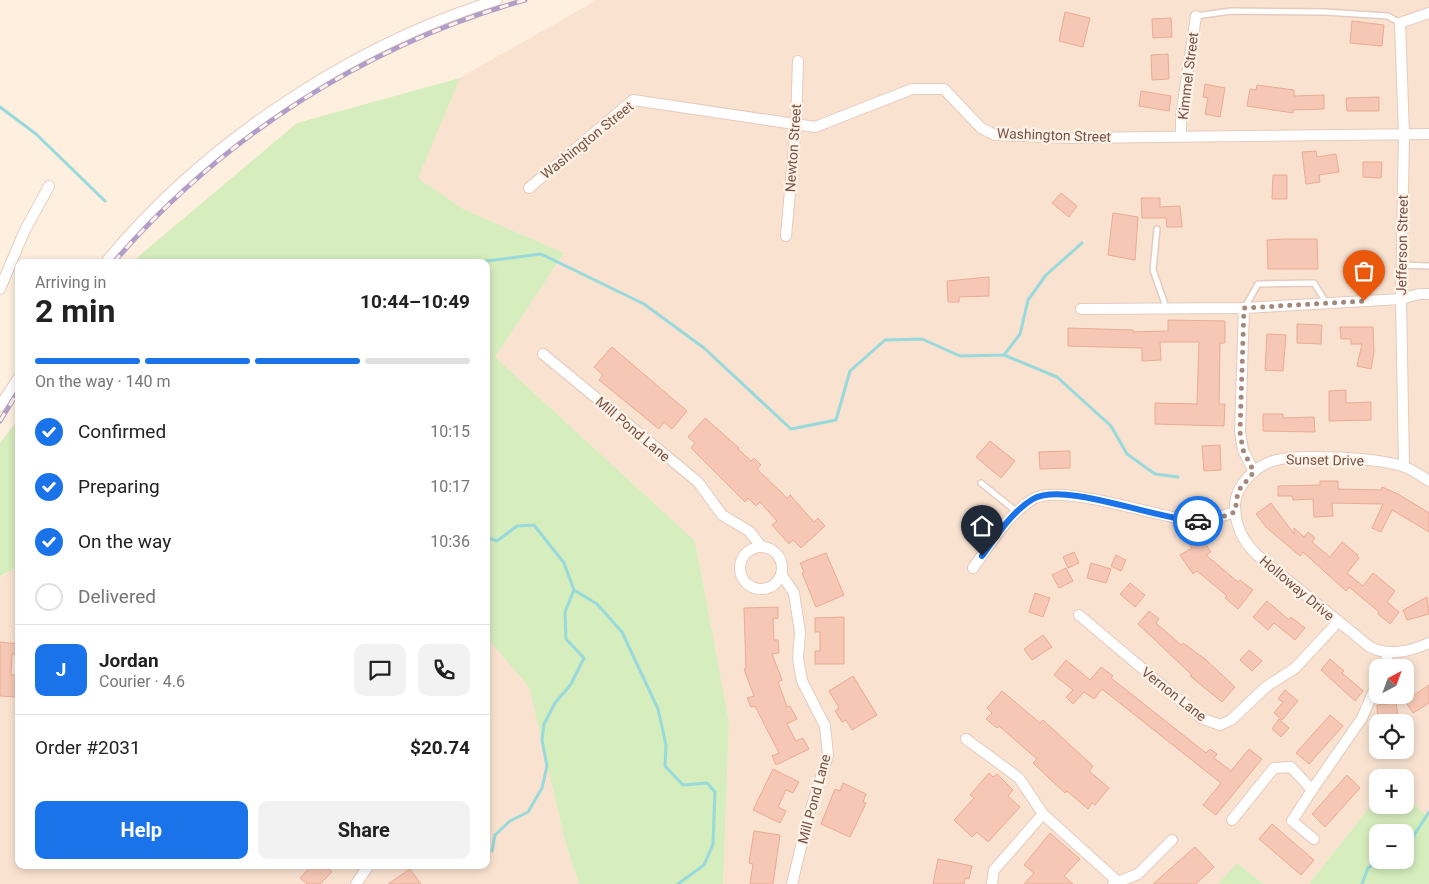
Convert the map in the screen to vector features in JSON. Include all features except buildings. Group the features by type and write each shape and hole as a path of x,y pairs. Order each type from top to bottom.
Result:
{"street":[{"path":"109,259 151,214 201,167 254,123 314,84 360,58 415,31 497,0"},
{"path":"1400,23 1429,13"},
{"name":"Kimmel Street","path":"1181,136 1181,117 1196,16"},
{"name":"Jefferson Street","path":"1400,23 1404,134 1401,299 1404,466"},
{"name":"Newton Street","path":"786,236 796,123 798,61"},
{"name":"Washington Street","path":"529,188 633,100 815,127 912,89 944,89 980,128 995,135 1069,138 1429,134"},
{"path":"0,289 24,232 49,186"},
{"path":"1081,309 1137,307 1244,308 1401,299 1419,294 1429,294"},
{"path":"1244,308 1240,432 1243,450 1254,472"},
{"name":"Mill Pond Lane","path":"543,354 698,482 722,515 749,531 762,547 774,552 781,562 781,574 794,593 800,632 798,659 802,681 825,726 828,755 808,818 792,884"},
{"path":"0,406 15,383"},
{"name":"Sunset Drive","path":"1235,500 1242,484 1254,472 1274,461 1291,458 1356,459 1404,466 1429,481"},
{"path":"972,568 1017,512 1042,495 1061,494 1187,520 1209,520 1235,512"},
{"name":"Holloway Drive","path":"1235,500 1235,512 1239,531 1248,545 1370,647 1389,652 1415,649 1429,643"},
{"path":"762,547 749,550 741,560 740,574 743,580 754,588 767,588 773,585 781,574"},
{"name":"Vernon Lane","path":"1079,615 1201,718 1220,725 1231,720 1266,686 1295,668 1338,622"},
{"path":"1386,659 1389,652"},
{"path":"1314,839 1292,821 1362,718 1369,701"},
{"path":"966,739 1019,778 1043,814 1115,883 1138,874 1172,840"},
{"path":"1232,820 1274,768 1291,767 1312,790"},
{"path":"992,884 994,870 1043,814"},
{"path":"356,884 366,869"}],"lane":[{"path":"1196,16 1231,11 1325,12 1388,16 1400,23"},
{"path":"1157,229 1153,270 1166,307"},
{"path":"1402,265 1429,266"},
{"path":"1244,308 1258,284 1314,284 1327,304"},
{"path":"981,482 1017,512"}],"shaded area":[{"path":"597,0 1429,0 1429,818 1414,804 1414,769 1369,769 1369,808 1309,884 1263,884 1237,863 1218,884 723,884 729,722 695,541 495,357 564,253 463,209 418,178 454,81"},
{"path":"15,569 15,869 490,869 490,642 529,687 566,845 579,884 0,884 0,577"}],"green space":[{"path":"460,78 418,178 463,209 564,253 495,357 695,541 729,722 723,884 579,884 566,845 529,687 490,642 490,259 136,259 297,123"},
{"path":"15,423 15,569 0,576 0,443"},
{"path":"1414,804 1429,818 1429,884 1309,884 1369,808 1369,814 1414,814"},
{"path":"1237,863 1263,884 1218,884"}],"waterway":[{"path":"0,107 36,134 105,201"},
{"path":"490,261 541,254 644,304 704,348 791,429 836,420 850,371 885,340 922,339 960,356 1004,355 1020,334 1028,300 1046,275 1082,243"},
{"path":"1004,355 1057,377 1111,426 1127,454 1155,474 1178,477"},
{"path":"490,538 497,541 517,526 534,525 564,563 574,590 597,604 622,632 658,709 666,745 665,766 683,785 707,783 715,792 713,844 704,865 678,884"},
{"path":"492,851 495,835 510,821 528,812 542,788 547,766 542,740 544,724 555,703 571,684 584,658 566,639 565,612 574,590"},
{"path":"1414,835 1429,812"},
{"path":"1362,884 1369,867"}],"railway":[{"path":"117,259 156,217 201,175 250,136 300,101 354,70 409,42 466,19 525,0"},
{"path":"0,421 15,397"}],"way so far":[{"path":"1198,521 1219,518 1235,512 1235,500 1238,491 1254,472 1246,459 1240,432 1244,308 1364,301"}],"route":[{"path":"982,556 1011,518 1032,500 1042,495 1073,495 1136,510 1198,521"}]}
